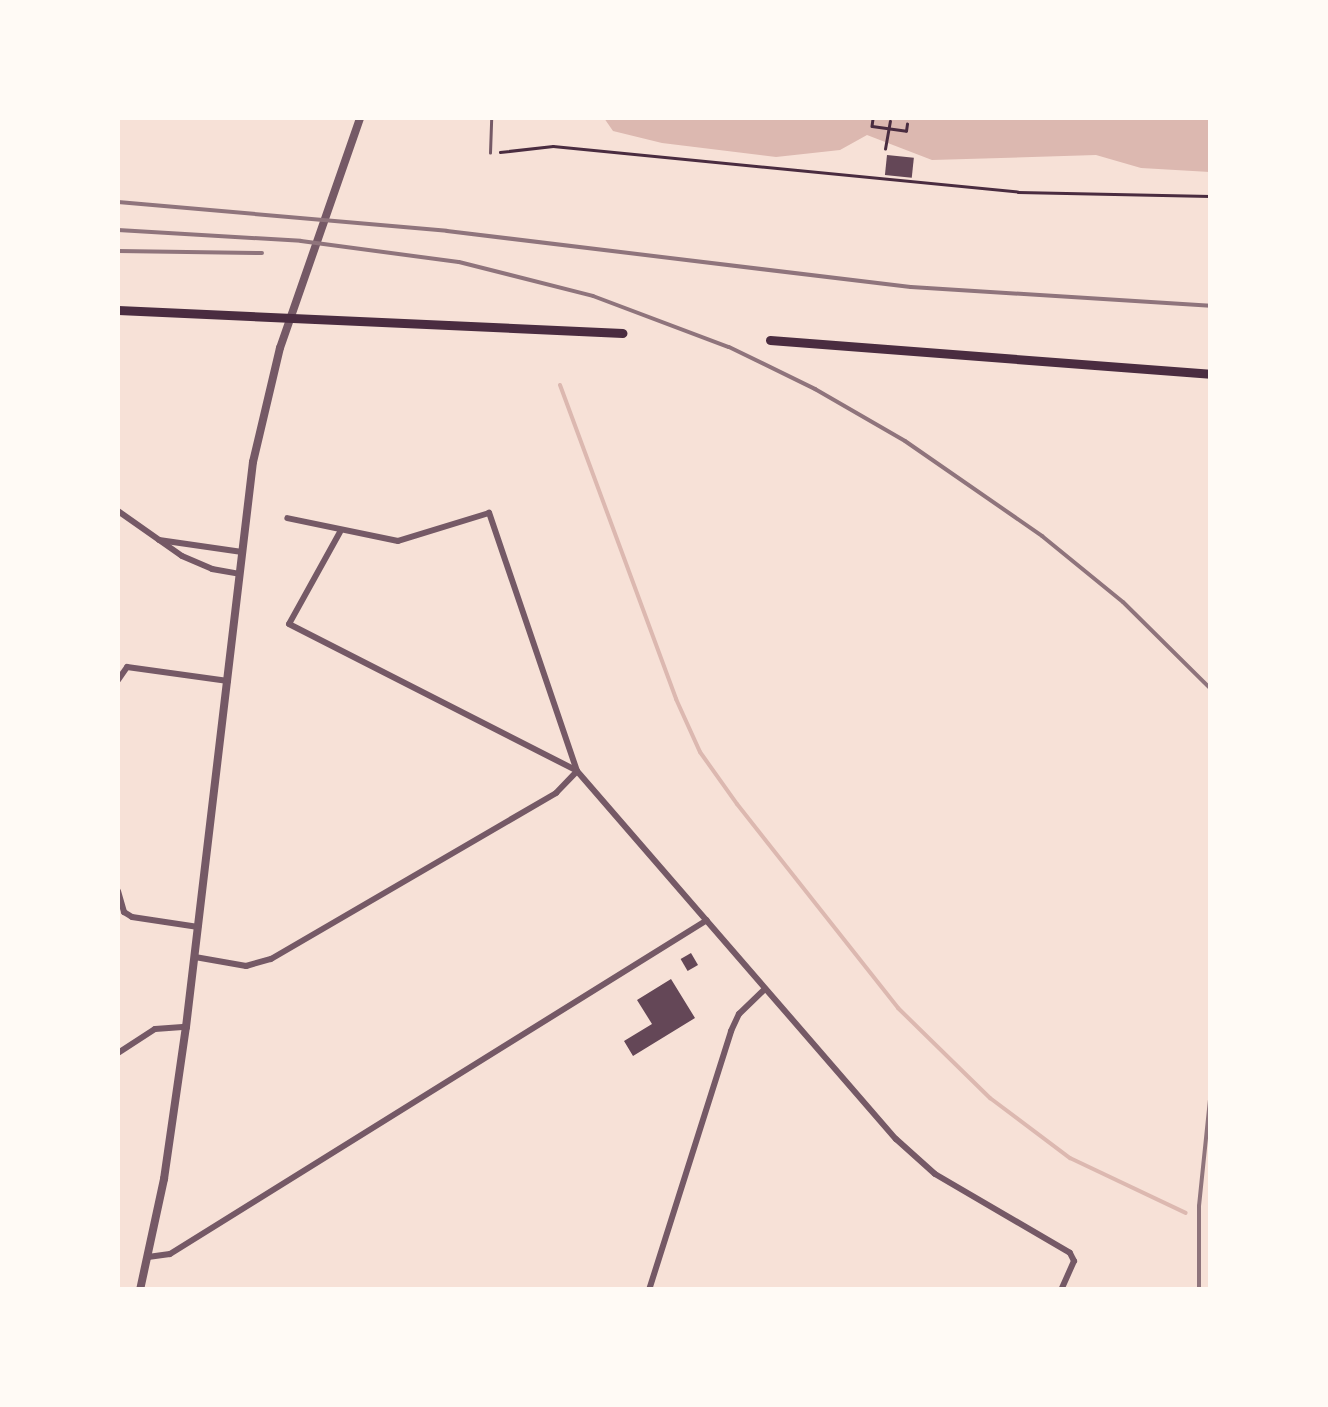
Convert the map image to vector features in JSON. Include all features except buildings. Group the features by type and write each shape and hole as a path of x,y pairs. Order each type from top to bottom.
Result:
{"main road":[{"path":"118,310 622,333"},
{"path":"770,340 1210,374"}],"street":[{"path":"140,1290 186,1027 253,462 290,318 360,118"},
{"path":"118,511 157,540 212,569 240,574"},
{"path":"287,518 340,532 398,540 489,512 577,771"},
{"path":"340,532 289,624 577,771 896,1139 935,1174 1070,1253 1074,1261 1061,1290"},
{"path":"157,540 242,552"},
{"path":"118,680 127,667 228,681"},
{"path":"194,957 246,966 271,960 556,793 577,771"},
{"path":"118,891 124,912 132,917 198,927"},
{"path":"148,1258 170,1254 187,1244 707,920"},
{"path":"649,1290 730,1032 740,1014 764,989"},
{"path":"118,1053 156,1029 186,1027"}],"lane":[{"path":"490,152 491,118"}],"path":[{"path":"873,118 872,126 906,131 907,124"},
{"path":"881,127 882,120"},
{"path":"885,148 890,121"},
{"path":"897,130 898,123"},
{"path":"490,152 553,146 1018,192 1210,196"}],"shaded area":[{"path":"604,118 1210,118 1210,172 1141,168 1096,155 932,160 867,135 840,150 776,157 662,143 613,131"}],"waterway":[{"path":"560,385 676,699 700,752 737,804 898,1008 990,1098 1070,1158 1186,1213"}],"railway":[{"path":"118,202 447,231 911,287 1210,306"},
{"path":"118,230 301,241 459,262 593,296 729,347 815,389 905,441 1042,536 1123,602 1210,688"},
{"path":"118,251 262,253"},
{"path":"1199,1290 1199,1206 1210,1100"}]}
